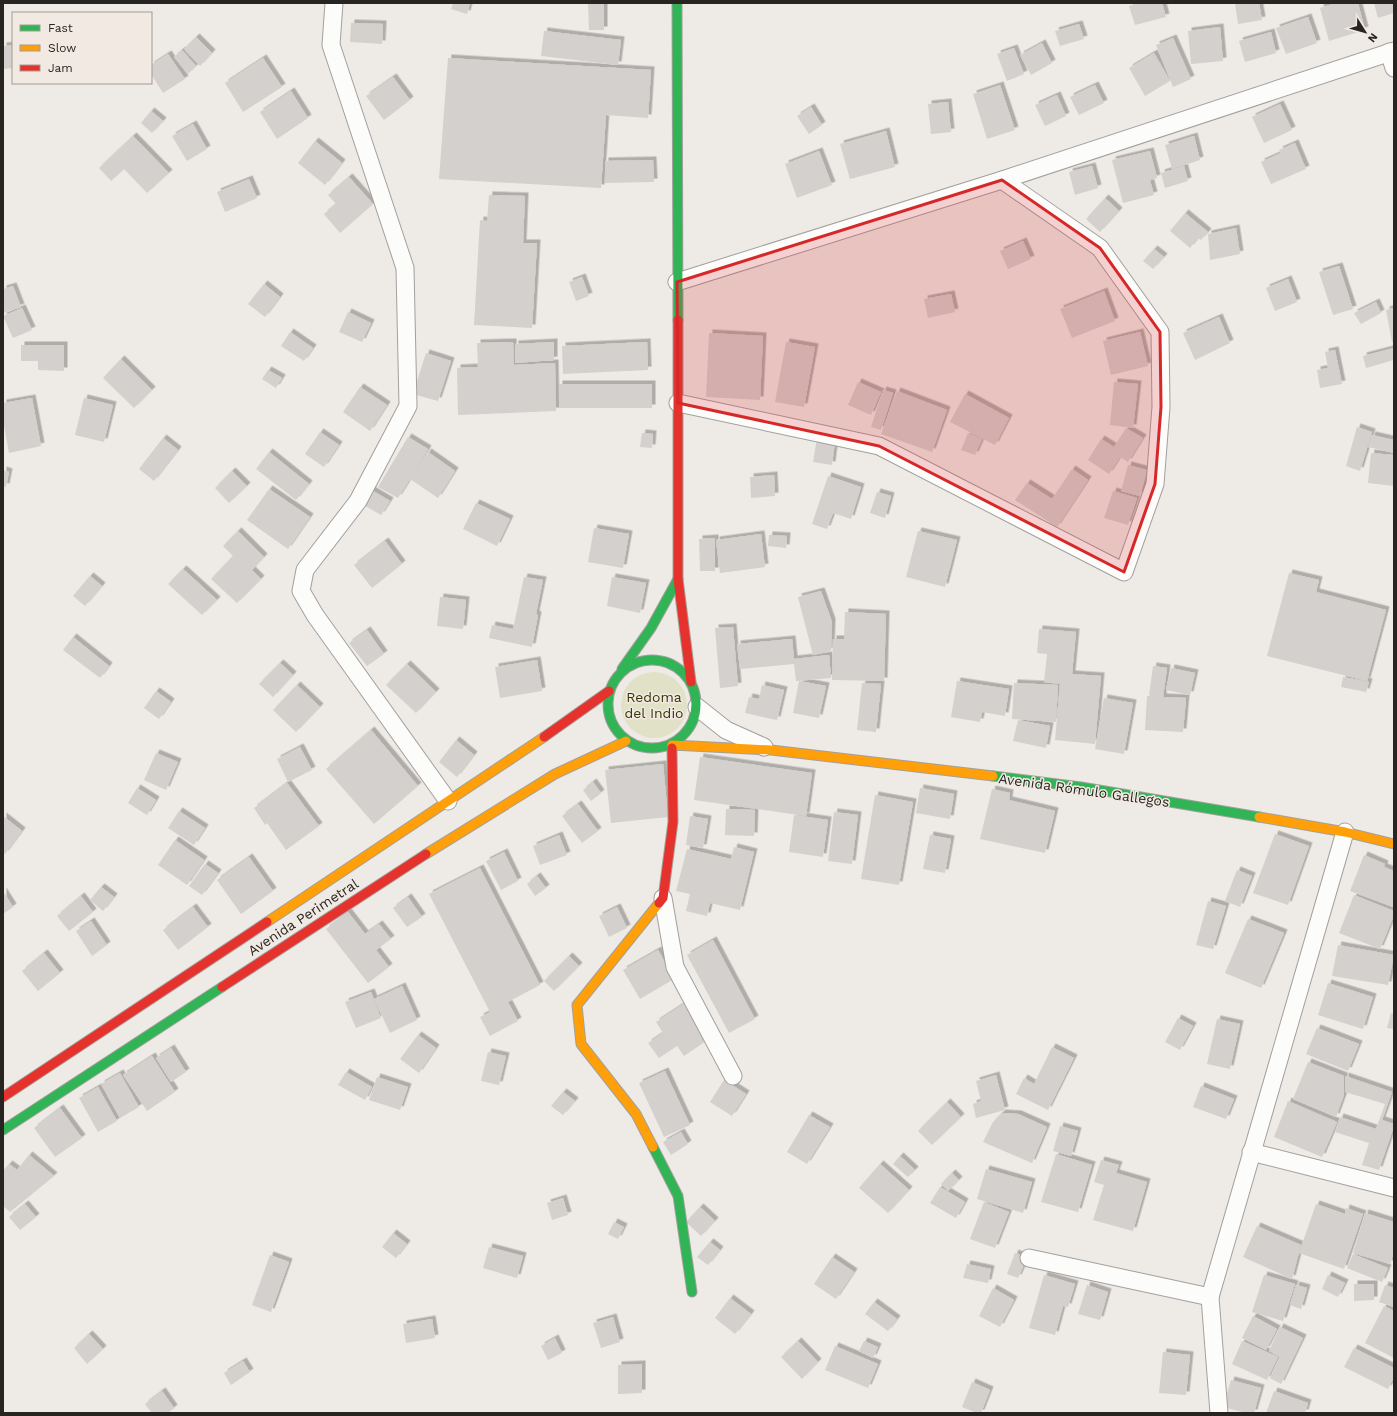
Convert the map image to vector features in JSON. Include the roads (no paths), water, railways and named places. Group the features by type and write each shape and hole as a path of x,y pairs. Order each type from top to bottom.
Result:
{"main road":[{"path":"677,3 678,579 691,682"},
{"path":"616,677 627,667 641,661 655,659 669,663 682,670 691,682 696,694 697,707 689,729 672,745 648,749 626,741 613,728 607,710 609,691 616,677 651,628 678,579"},
{"name":"Avenida Perimetral","path":"3,1097 540,740 609,691"},
{"name":"Avenida Perimetral","path":"3,1130 453,836 555,774 626,741"},
{"path":"672,745 673,822 663,898 577,1005 581,1044 636,1114 678,1196 692,1292"},
{"name":"Avenida Rómulo Gallegos","path":"672,745 771,750 1081,787 1344,832 1394,844"}],"street":[{"path":"334,3 331,45 405,268 408,406 358,501 305,570 302,590 315,615 448,801"},
{"path":"677,282 1392,57"},
{"path":"678,403 879,446 1124,572 1155,484 1161,407 1160,332 1100,248 1002,180"},
{"name":"Avenida Rómulo Gallegos","path":"697,707 726,730 771,750"},
{"path":"1219,1413 1210,1297 1344,832"},
{"path":"663,898 675,967 733,1076"},
{"path":"1252,1152 1394,1188"},
{"path":"1030,1258 1210,1297"}],"park label":[{"name":"Redoma del Indio","path":"654,706"}]}
